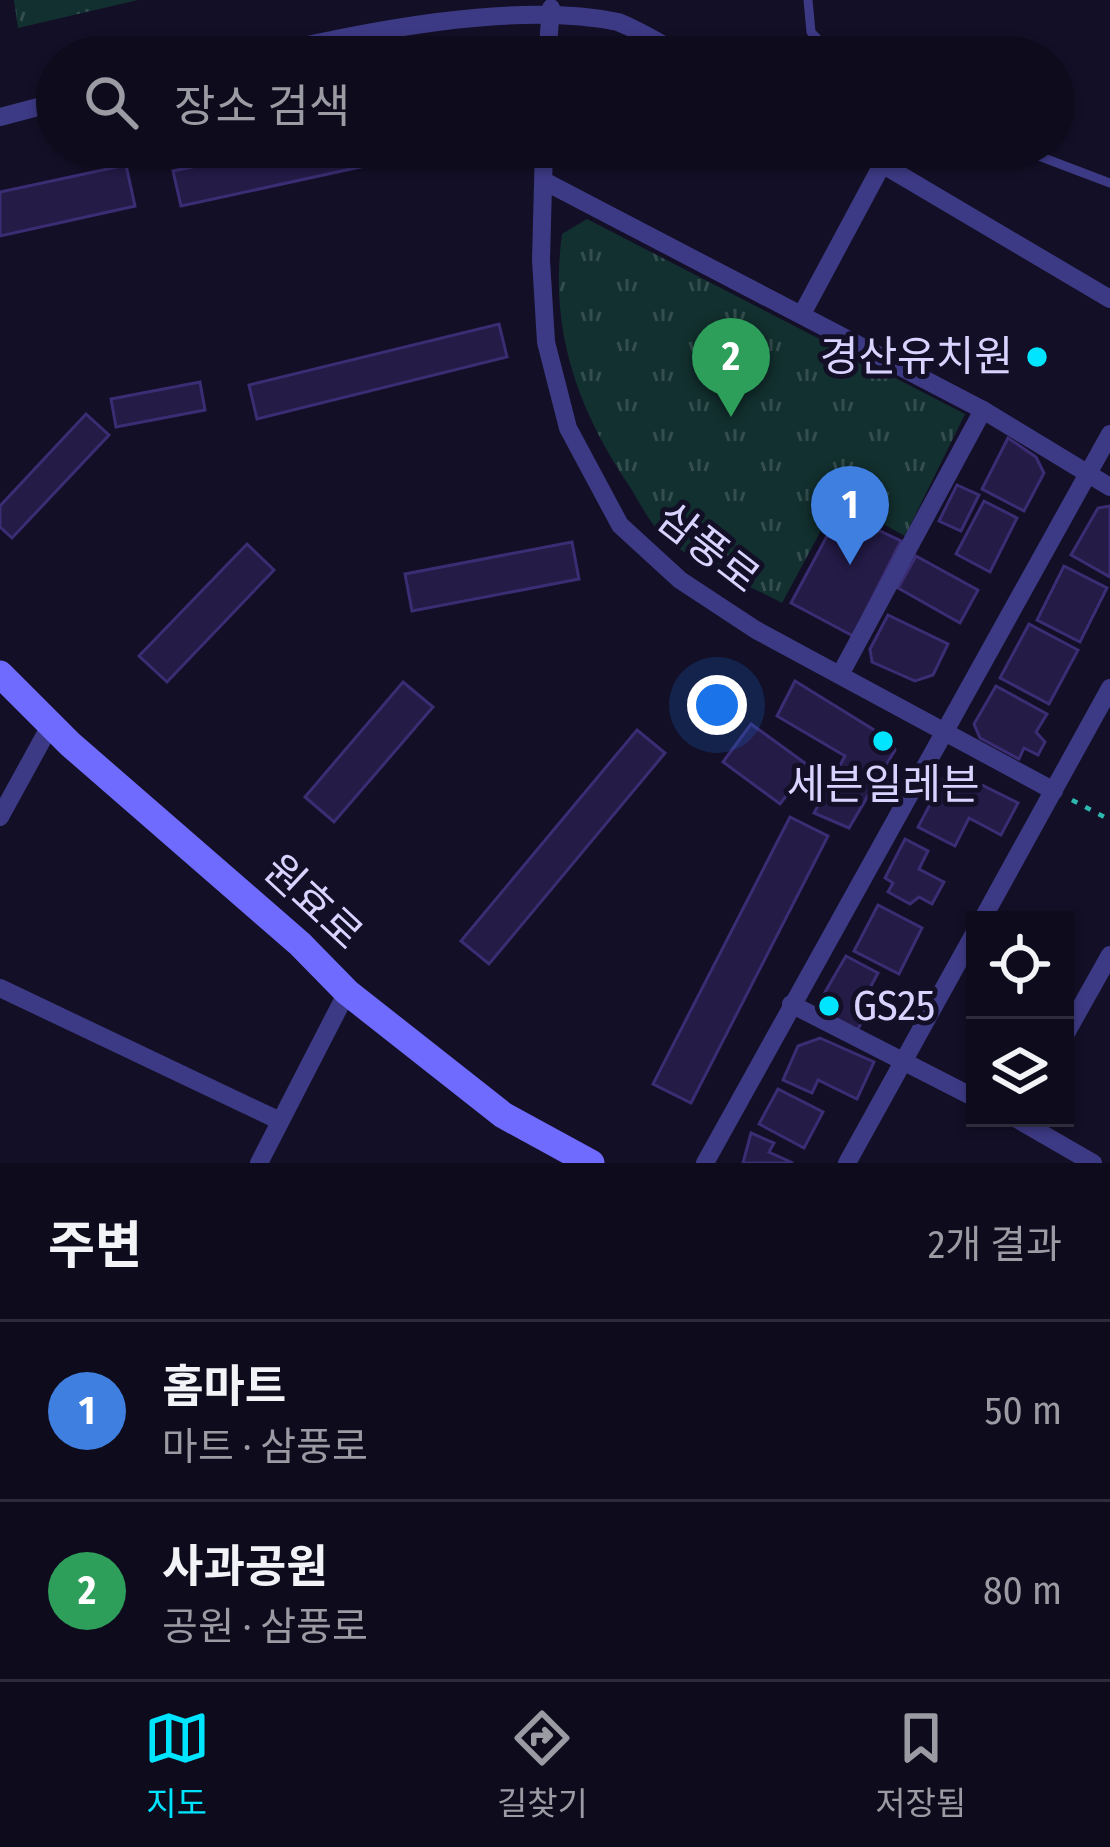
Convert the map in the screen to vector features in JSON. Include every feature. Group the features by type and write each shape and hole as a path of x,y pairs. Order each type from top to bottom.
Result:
{"main road":[{"name":"원효로","path":"0,674 347,992 503,1115 590,1163"}],"street":[{"path":"349,36 493,5 551,8 616,20 645,36"},
{"path":"549,36 551,8"},
{"path":"0,117 36,108"},
{"name":"삼풍로","path":"544,168 546,342 568,428 620,526 680,580 756,630 1054,791"},
{"path":"802,314 880,168"},
{"path":"891,168 1110,299"},
{"path":"544,181 983,410 1110,487"},
{"path":"841,673 983,410"},
{"path":"705,1163 1110,434"},
{"path":"987,911 1110,688"},
{"path":"0,817 51,724"},
{"path":"847,1163 966,948"},
{"path":"1074,1019 1110,955"},
{"path":"0,988 280,1121"},
{"path":"260,1163 347,992"},
{"path":"790,1004 966,1094"},
{"path":"1031,1127 1093,1163"}],"lane":[{"path":"808,0 815,36"},
{"path":"1070,168 1110,183"}],"path":[{"path":"1054,791 1110,820"}],"green space":[{"path":"14,0 138,0 18,28"},
{"path":"587,219 965,414 905,536 838,499 782,603 701,562 661,534 611,458 571,367 560,303 562,234"}],"building":[{"path":"127,168 135,206 0,236 0,192"},
{"path":"187,168 356,168 181,206 173,171"},
{"path":"499,324 507,357 257,419 249,385"},
{"path":"200,382 205,410 116,427 111,399"},
{"path":"86,414 109,435 12,538 0,527 0,506"},
{"path":"1008,438 1036,457 1044,473 1024,511 982,489"},
{"path":"957,485 979,495 961,531 939,521"},
{"path":"984,501 1017,518 990,572 956,554"},
{"path":"1110,506 1110,577 1071,555 1098,508"},
{"path":"840,512 901,541 853,636 791,603"},
{"path":"572,542 579,579 412,611 405,574"},
{"path":"247,544 274,570 167,682 139,656"},
{"path":"916,556 978,590 960,623 898,588"},
{"path":"1064,566 1107,588 1080,642 1037,620"},
{"path":"888,615 948,644 933,675 915,681 872,662 870,649"},
{"path":"1029,624 1078,650 1049,704 1000,678"},
{"path":"795,681 892,741 895,750 849,828 814,813 845,756 777,716"},
{"path":"403,682 433,707 334,822 305,797"},
{"path":"996,686 1047,714 1036,732 1045,742 1038,755 1024,748 1019,759 980,738 974,724"},
{"path":"751,724 809,766 780,804 723,762"},
{"path":"637,730 665,753 489,964 461,941"},
{"path":"960,774 1018,803 1001,835 969,818 955,846 918,827 944,778"},
{"path":"790,817 828,836 691,1103 653,1084"},
{"path":"905,839 928,851 919,869 944,882 932,904 919,897 910,904 888,892 893,883 885,878"},
{"path":"878,905 922,928 899,974 854,951"},
{"path":"846,956 878,973 865,997 874,1002 856,1032 823,1013 821,999"},
{"path":"820,1038 874,1062 857,1099 818,1080 812,1093 783,1080 798,1046"},
{"path":"778,1089 823,1112 804,1148 759,1124"},
{"path":"751,1133 774,1143 769,1152 793,1163 743,1163"}],"place":[{"name":"경산유치원","path":"1037,357"},
{"name":"사과공원","path":"731,417"},
{"name":"홈마트","path":"850,565"},
{"name":"세븐일레븐","path":"883,741"},
{"name":"GS25","path":"829,1006"}]}
